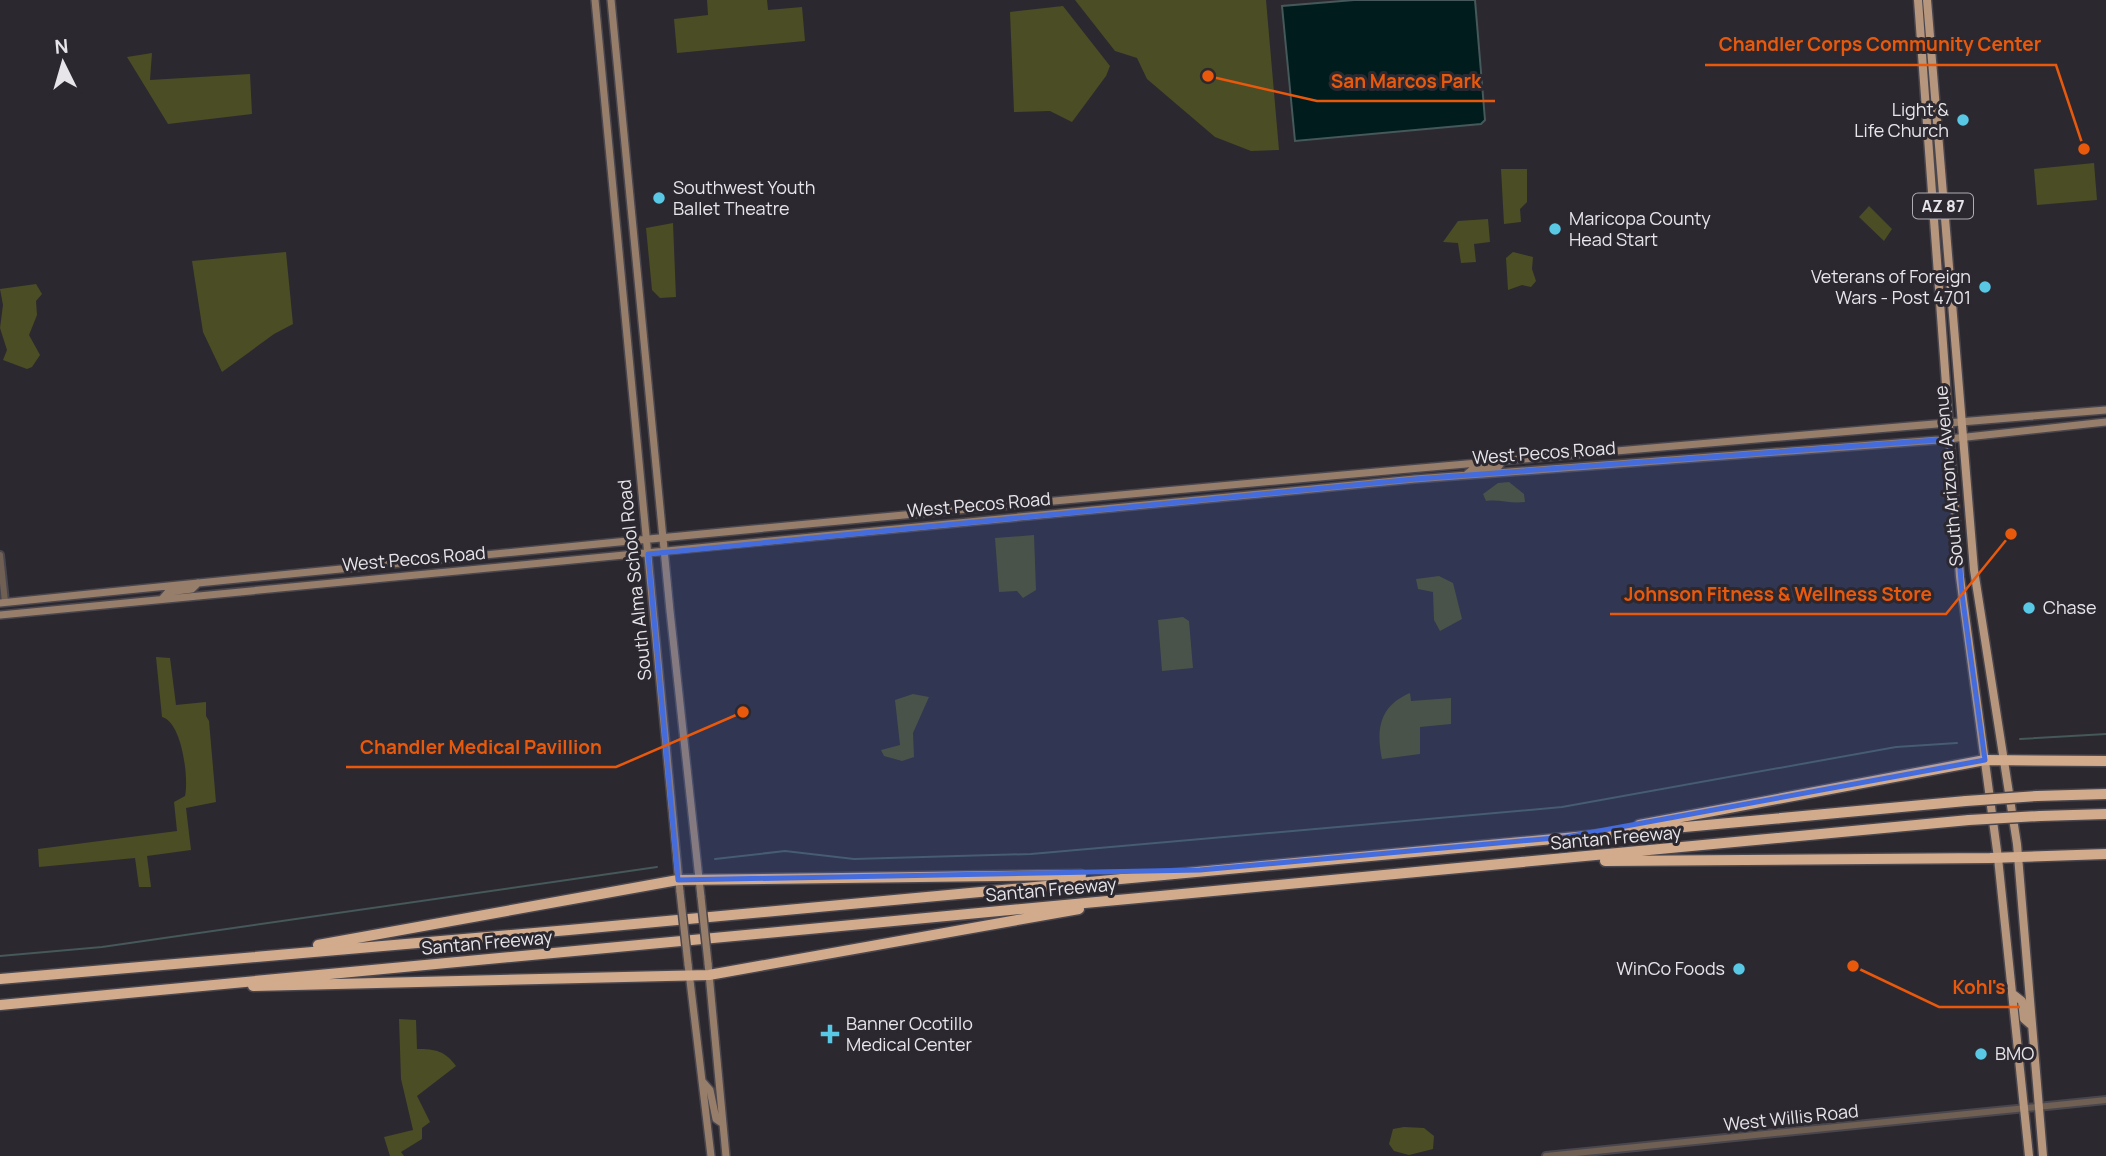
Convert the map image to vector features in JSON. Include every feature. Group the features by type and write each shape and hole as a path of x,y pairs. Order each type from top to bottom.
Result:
{"highway":[{"path":"1566,837 1672,820 1985,760 2106,761"},
{"name":"Santan Freeway","path":"0,979 1966,801 2106,794"},
{"name":"Santan Freeway","path":"0,1005 1969,820 2106,814"},
{"path":"1545,860 1998,858 2106,853"},
{"path":"233,958 495,915 678,880 1070,876 1200,870"},
{"path":"157,989 578,978 688,970 709,975 1021,917 1162,895"}],"main road":[{"name":"South Alma School Road","path":"595,0 678,880 710,1156"},
{"name":"South Alma School Road","path":"611,0 662,536 726,1156"},
{"name":"South Arizona Avenue","path":"1918,0 1962,594 1998,858 2029,1156"},
{"name":"South Arizona Avenue","path":"1927,0 1961,438 1979,621 2005,760 2018,857 2043,1156"},
{"name":"West Pecos Road","path":"2,603 662,536 1503,460 2106,411"},
{"name":"West Pecos Road","path":"0,615 1466,475 1950,439 2106,422"},
{"path":"1466,475 1473,469 1499,466 1503,460"},
{"path":"162,599 168,592 192,589 199,583"},
{"path":"578,978 594,981 677,979 685,984 693,1005"},
{"path":"2013,994 2022,1001 2024,1019 2032,1026"},
{"path":"703,1082 710,1090 716,1119 722,1123"}],"street":[{"path":"0,555 2,603"},
{"name":"West Willis Road","path":"1546,1156 2106,1100"}],"highlighted area":[{"path":"1950,439 1962,594 1985,760 1566,837 1200,870 678,880 648,554 1415,479"}],"green space":[{"path":"707,0 767,0 768,10 802,7 805,41 677,53 674,19 708,15"},
{"path":"1075,0 1266,0 1279,150 1251,151 1215,137 1147,79 1137,58 1115,51"},
{"path":"1063,6 1110,66 1106,76 1072,122 1050,111 1014,112 1010,12"},
{"path":"152,53 150,80 250,74 252,114 168,124 127,57"},
{"path":"2094,163 2097,200 2037,205 2034,169"},
{"path":"1501,169 1527,169 1527,202 1520,209 1521,222 1504,224"},
{"path":"1869,206 1892,229 1884,241 1859,217"},
{"path":"1488,219 1490,242 1474,244 1476,262 1461,263 1458,243 1443,242 1458,221"},
{"path":"673,223 676,297 660,298 652,290 646,228"},
{"path":"286,252 293,324 274,334 222,372 203,332 192,261"},
{"path":"1513,252 1533,257 1532,269 1536,281 1531,287 1522,285 1508,290 1506,258"},
{"path":"36,284 42,294 36,301 37,315 29,335 40,355 32,367 27,369 3,360 7,350 0,328 3,305 0,289"},
{"path":"1509,482 1524,494 1525,502 1486,501 1483,494 1498,483"},
{"path":"1034,535 1036,590 1023,598 1017,591 999,592 995,538"},
{"path":"1439,576 1453,583 1462,619 1440,631 1434,620 1433,592 1418,589 1416,579"},
{"path":"1183,617 1189,621 1193,668 1162,671 1158,620"},
{"path":"156,657 170,658 176,705 206,702 216,802 186,808 191,850 147,856 151,887 139,887 135,858 39,867 38,849 177,831 174,802 185,796 185,764 175,729 162,717"},
{"path":"1410,693 1411,701 1451,698 1451,724 1420,727 1420,754 1382,759 1379,738 1382,720 1392,705"},
{"path":"913,694 929,697 913,733 914,757 902,761 884,756 881,750 900,745 895,700"},
{"path":"399,1019 416,1020 417,1049 440,1052 456,1066 417,1096 430,1122 422,1128 422,1139 401,1152 404,1156 390,1156 384,1137 413,1130 401,1079"},
{"path":"1424,1128 1434,1136 1433,1149 1409,1155 1394,1151 1389,1144 1393,1129"}],"shaded area":[{"path":"1354,0 1475,0 1485,120 1481,124 1295,141 1282,6"}],"waterway":[{"path":"2020,739 2106,734"},
{"path":"715,859 785,851 854,859 1031,854 1562,807 1896,747 1957,743"},
{"path":"0,956 102,947 657,867"}],"place":[{"name":"San Marcos Park","path":"1208,76"},
{"name":"Light & Life Church","path":"1963,120"},
{"name":"Chandler Corps Community Center","path":"2084,149"},
{"name":"Southwest Youth Ballet Theatre","path":"659,198"},
{"name":"Maricopa County Head Start","path":"1555,229"},
{"name":"Veterans of Foreign Wars - Post 4701","path":"1985,287"},
{"name":"Johnson Fitness & Wellness Store","path":"2011,534"},
{"name":"Chase","path":"2029,608"},
{"name":"Chandler Medical Pavillion","path":"743,712"},
{"name":"Kohl's","path":"1853,966"},
{"name":"WinCo Foods","path":"1739,969"},
{"name":"Banner Ocotillo Medical Center","path":"830,1034"},
{"name":"BMO","path":"1981,1054"}]}
